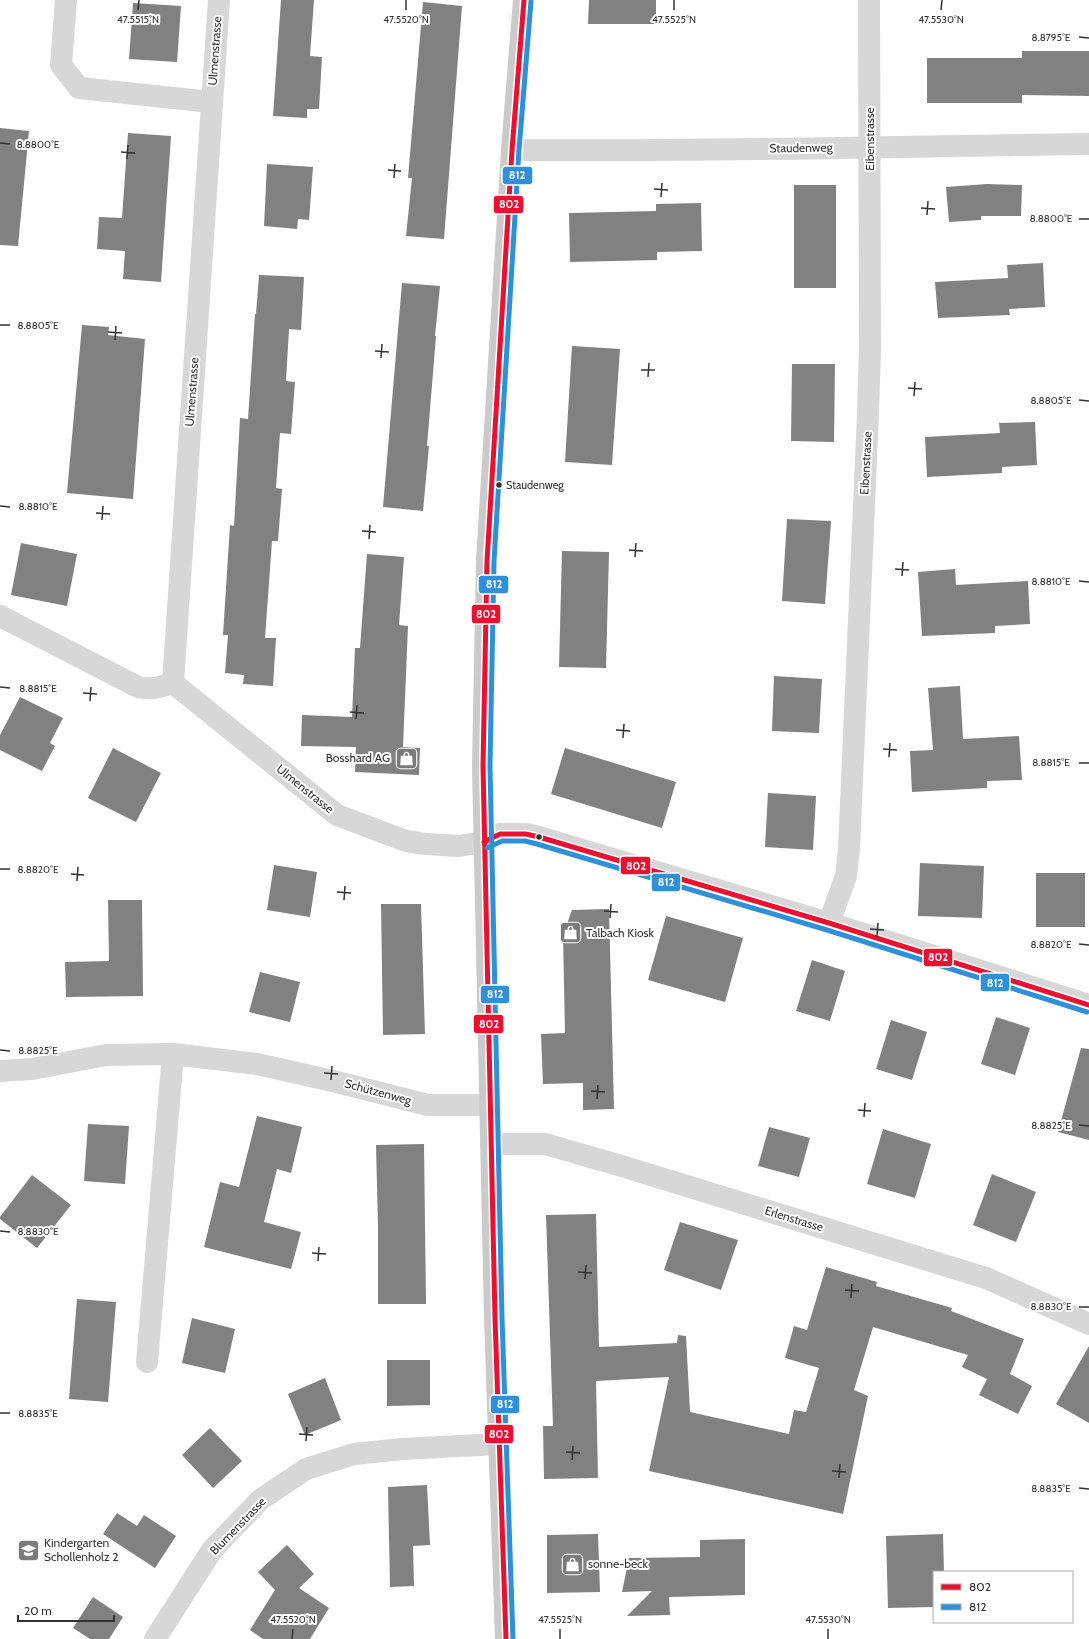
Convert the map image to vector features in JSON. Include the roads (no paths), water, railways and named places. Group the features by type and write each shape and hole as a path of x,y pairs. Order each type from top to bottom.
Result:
{"main road":[{"path":"506,1639 491,1144 483,766 487,561 512,150 524,0"}],"street":[{"name":"Ulmenstrasse","path":"66,0 61,65 79,88 211,102"},
{"name":"Ulmenstrasse","path":"219,0 173,683 337,815 406,841 459,846 484,842 500,834 526,834 539,837 829,923 1089,1005"},
{"name":"Eibenstrasse","path":"829,923 846,876 868,414 870,146 869,0"},
{"name":"Staudenweg","path":"512,150 714,150 870,146 1089,144"},
{"path":"0,616 138,687 148,689 157,688 173,683"},
{"path":"147,1362 173,1054"},
{"name":"Schützenweg","path":"0,1071 32,1068 106,1055 173,1054 256,1064 337,1082 428,1105 490,1104"},
{"name":"Erlenstrasse","path":"491,1144 545,1144 625,1167 986,1278 1089,1324"},
{"name":"Blumenstrasse","path":"155,1639 212,1550 260,1500 306,1469 354,1454 402,1449 499,1444"}],"place":[{"name":"Staudenweg","path":"499,485"},
{"name":"Bosshard AG","path":"406,758"},
{"name":"Talbach Kiosk","path":"571,933"},
{"name":"Kindergarten Schollenholz 2","path":"28,1550"},
{"name":"sonne-beck","path":"573,1564"}]}
